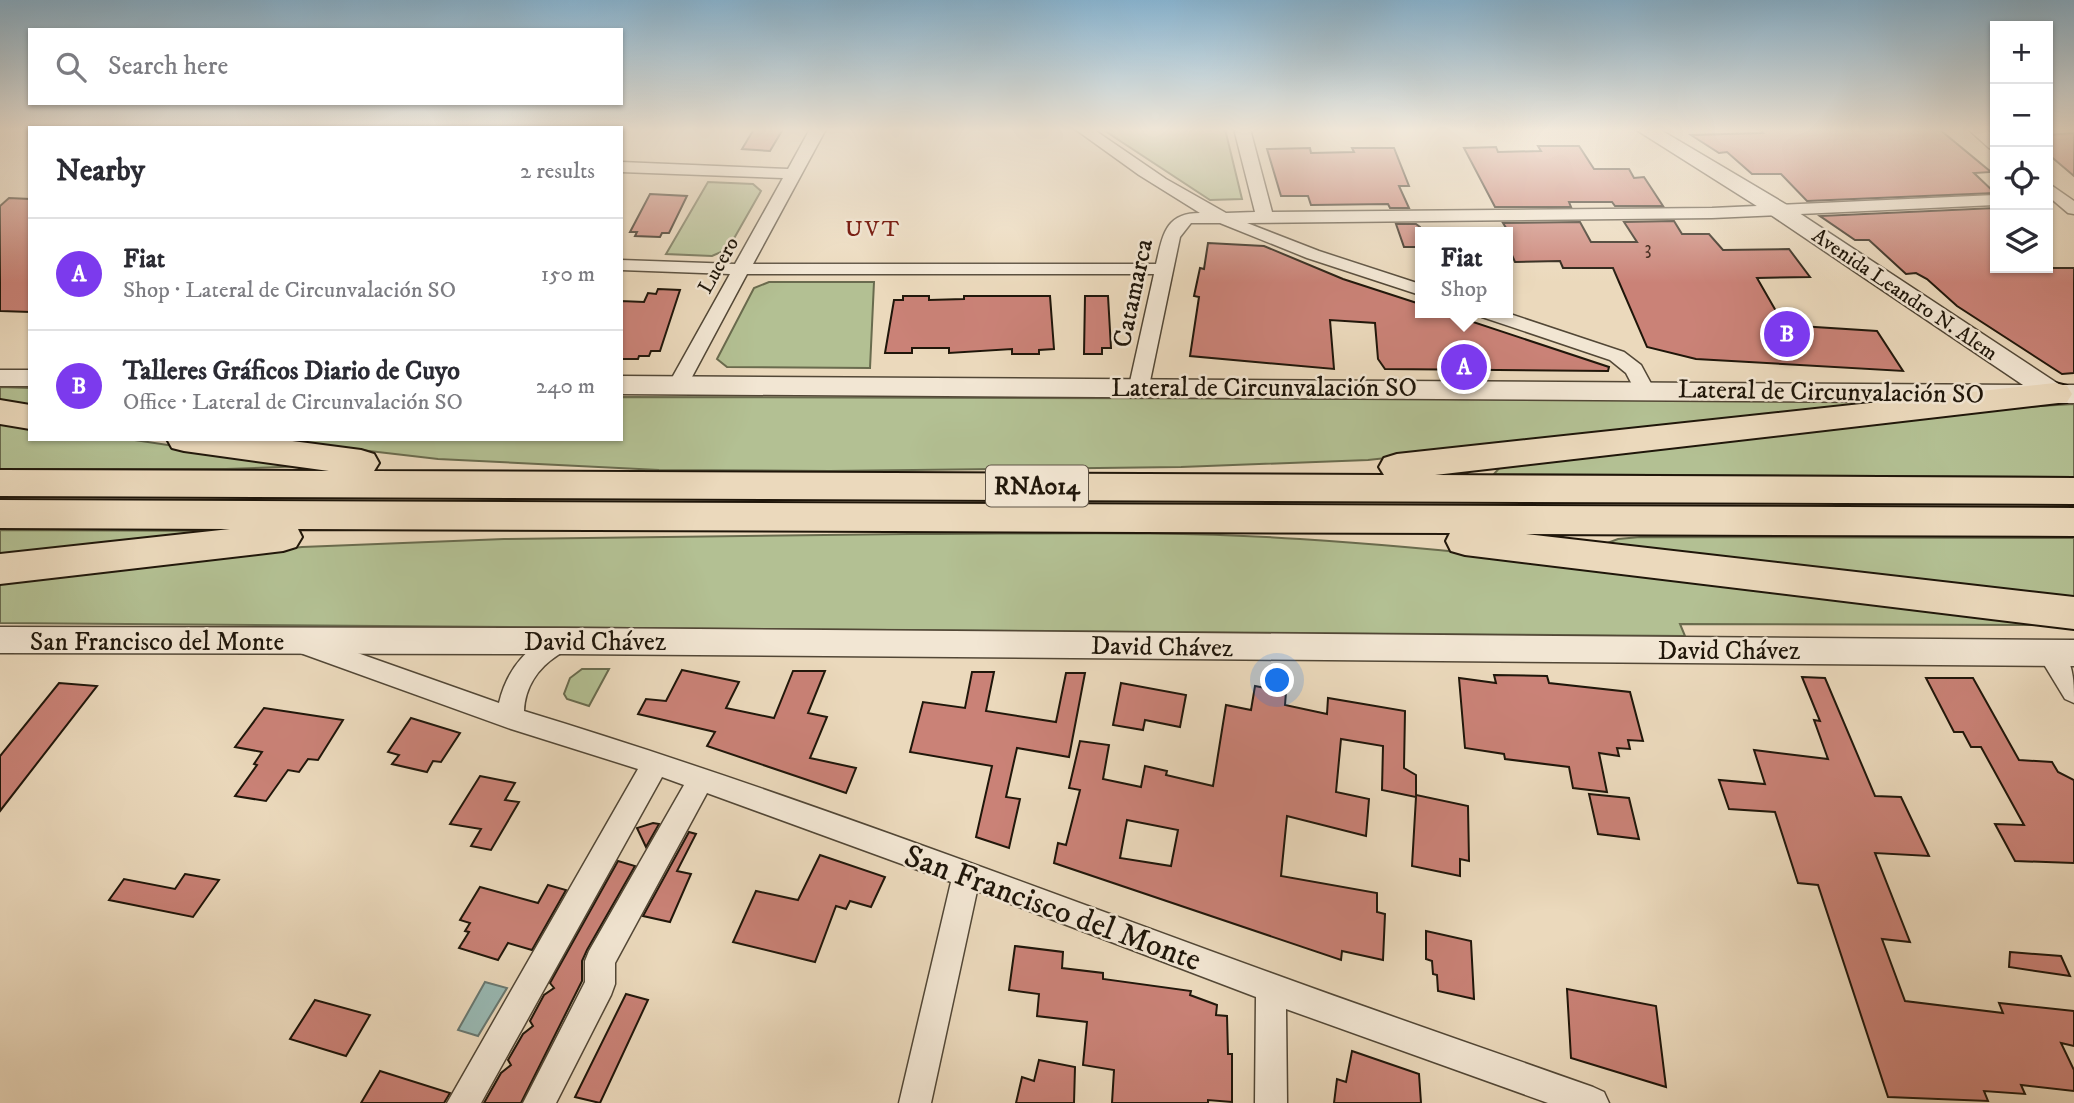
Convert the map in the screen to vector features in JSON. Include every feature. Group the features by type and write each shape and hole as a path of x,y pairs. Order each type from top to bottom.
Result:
{"highway":[{"path":"1146,487 1349,472 2065,394"},
{"path":"0,412 28,417"},
{"path":"200,441 436,471 639,485"},
{"name":"RNA014","path":"0,483 2074,491"},
{"name":"RNA014","path":"0,514 2074,522"},
{"path":"0,569 250,540 545,516"},
{"path":"1184,518 1461,540 2074,613"}],"street":[{"name":"Lucero","path":"678,386 789,180"},
{"path":"1160,180 1222,218 1415,288"},
{"path":"1255,180 1265,217"},
{"name":"Avenida Leandro N. Alem","path":"1730,180 2065,394"},
{"path":"2053,195 2074,209"},
{"path":"1222,218 1779,210 1990,200"},
{"name":"Catamarca","path":"1139,386 1173,231 1187,218 1222,218"},
{"path":"623,265 741,269 1164,269"},
{"path":"1504,318 1617,356 1634,369 1644,389"},
{"path":"0,378 28,378"},
{"name":"Lateral de Circunvalación SO","path":"623,385 1644,389 2065,394"},
{"name":"San Francisco del Monte","path":"0,640 291,640 511,718 701,779 967,874 1270,988 1593,1103"},
{"name":"David Chávez","path":"291,640 2061,653"},
{"path":"511,718 513,692 525,670 542,653 564,641"},
{"path":"2061,653 2074,692"},
{"path":"463,1103 656,763"},
{"path":"538,1103 600,984 600,961 701,779"},
{"path":"915,1103 967,874"},
{"path":"1270,988 1271,1103"}],"green space":[{"path":"1180,180 1238,180 1242,199 1210,200"},
{"path":"708,182 753,184 761,191 728,249 712,256 666,254"},
{"path":"769,282 874,282 870,368 727,367 717,359 754,288"},
{"path":"0,387 28,388 28,406 0,401"},
{"path":"623,397 1886,400 1880,404 1368,460 1181,467 830,471 659,470 438,459 283,441 623,441"},
{"path":"2074,404 2074,477 1494,474 1502,465 2006,408"},
{"path":"0,422 28,426 28,441 141,441 307,466 226,469 0,469"},
{"path":"0,530 219,531 0,560"},
{"path":"1202,534 1394,546 1675,576 2049,625 1680,624 1685,636 0,623 0,579 302,547 504,539"},
{"path":"2074,538 2074,605 1597,547 1618,539"},
{"path":"582,669 609,669 589,706 567,699 564,694 570,678"}],"water":[{"path":"485,982 507,988 478,1036 458,1030"}],"building":[{"path":"1276,180 1407,180 1409,186 1399,186 1409,208 1390,208 1388,204 1311,205 1308,196 1281,196"},
{"path":"1481,180 1646,180 1663,206 1569,202 1571,207 1495,207"},
{"path":"1787,180 1982,180 1990,188 1990,193 1807,201"},
{"path":"650,194 687,196 669,233 662,233 660,237 635,236 637,232 630,232"},
{"path":"9,198 28,199 28,312 0,311 0,206"},
{"path":"1990,208 1990,273 2053,273 2053,268 2074,268 2074,373 2062,374 1957,306 1927,279 1916,273 1906,274 1869,240 1855,240 1820,216"},
{"path":"1674,221 1682,234 1709,234 1723,250 1789,249 1810,277 1757,278 1784,325 1877,331 1903,371 1696,359 1647,347 1613,268 1563,268 1560,261 1515,262 1513,227 1506,227 1503,223 1580,222 1591,242 1637,242 1624,222"},
{"path":"1396,224 1416,224 1420,227 1415,227 1415,247 1404,247"},
{"path":"1208,243 1264,246 1343,279 1415,302 1415,318 1461,318 1609,367 1608,371 1385,369 1378,359 1375,323 1330,320 1334,369 1190,356 1199,297 1194,296 1200,268 1204,269"},
{"path":"658,289 680,290 660,351 651,351 649,356 639,356 638,359 623,359 623,301 644,302 648,293 656,294"},
{"path":"903,296 929,296 929,300 964,299 964,296 1050,296 1054,349 1039,350 1039,354 1012,354 1012,349 949,353 949,348 912,348 912,353 885,353 894,300 903,300"},
{"path":"1085,296 1108,296 1111,348 1102,348 1102,354 1084,354"},
{"path":"682,670 739,682 726,708 774,718 793,671 825,671 808,713 827,717 810,758 856,768 846,793 707,746 715,732 638,714 646,699 666,701"},
{"path":"972,672 994,672 986,711 1056,722 1066,673 1085,673 1069,757 1017,748 1006,797 1020,799 1009,848 976,837 992,766 910,752 923,702 965,708"},
{"path":"1494,675 1547,676 1549,683 1630,692 1643,741 1628,740 1630,749 1617,748 1619,756 1599,753 1607,792 1573,788 1569,767 1505,759 1504,754 1465,748 1459,678 1496,683"},
{"path":"1802,677 1825,678 1875,796 1901,797 1929,856 1875,853 1910,942 1882,939 1905,1001 2003,1013 1999,1003 2074,1011 2074,1046 2061,1043 2074,1070 2074,1091 2021,1085 2025,1094 1984,1091 1988,1101 1888,1097 1818,885 1798,883 1775,812 1729,809 1719,780 1765,784 1754,750 1828,759 1814,720 1820,721"},
{"path":"1926,678 1973,678 2019,760 2052,762 2058,772 2074,780 2074,863 2015,861 1995,824 2024,825 1981,747 1971,747 1963,732 1954,732"},
{"path":"59,683 97,686 0,811 0,756"},
{"path":"1121,683 1186,695 1180,727 1145,720 1143,730 1113,725"},
{"path":"1255,686 1286,692 1285,705 1327,714 1328,698 1405,711 1404,768 1416,775 1416,795 1468,806 1469,861 1460,859 1460,876 1412,866 1416,797 1382,790 1383,746 1341,739 1336,792 1369,799 1366,836 1287,816 1281,876 1377,893 1377,912 1385,914 1383,960 1342,951 1341,960 1054,863 1058,843 1066,845 1080,790 1069,788 1080,741 1109,745 1103,779 1141,787 1145,766 1167,771 1166,775 1213,786 1226,705 1251,710","holes":["1127,820 1178,830 1171,866 1120,858"]},
{"path":"264,708 343,720 318,760 308,759 299,772 288,770 266,801 235,796 257,765 254,764 262,752 235,747"},
{"path":"411,718 460,733 441,762 433,761 427,772 392,764 399,755 388,752"},
{"path":"480,776 515,783 505,800 519,802 491,850 471,846 481,829 450,824"},
{"path":"1589,794 1629,798 1639,839 1598,834"},
{"path":"659,824 646,847 637,828"},
{"path":"689,832 696,834 677,871 691,874 670,922 643,916"},
{"path":"820,855 885,877 871,907 850,901 846,909 836,906 815,962 733,942 756,891 798,900"},
{"path":"618,861 635,866 587,950 582,961 582,981 521,1103 484,1103 501,1073 511,1065 508,1060 523,1034 533,1026 530,1021 544,995 554,988 550,983"},
{"path":"185,874 219,880 193,917 109,900 124,879 175,889"},
{"path":"548,885 566,890 532,950 508,943 498,960 459,948 469,932 465,931 470,923 460,920 480,887 538,903"},
{"path":"1426,931 1471,941 1474,999 1438,991 1437,975 1433,974 1432,961 1426,959"},
{"path":"1015,946 1063,952 1062,968 1103,973 1103,979 1191,991 1190,995 1217,1005 1216,1015 1227,1016 1228,1054 1232,1054 1232,1102 1208,1100 1208,1103 1112,1103 1114,1070 1083,1065 1087,1022 1037,1016 1039,994 1009,990"},
{"path":"2010,952 2061,956 2070,976 2009,967"},
{"path":"1567,989 1656,1006 1666,1087 1571,1058"},
{"path":"626,994 648,1000 600,1103 575,1097"},
{"path":"315,1000 370,1015 346,1056 290,1039"},
{"path":"1352,1051 1419,1074 1421,1103 1334,1103 1337,1079 1346,1082"},
{"path":"1039,1060 1075,1067 1074,1103 1016,1103 1022,1077 1034,1081"},
{"path":"380,1071 450,1093 444,1103 361,1103"}],"place":[{"name":"Talleres Gráficos Diario de Cuyo","path":"1787,334"},
{"name":"Fiat","path":"1464,367"}],"district":[{"name":"UVT","path":"873,228"}]}
